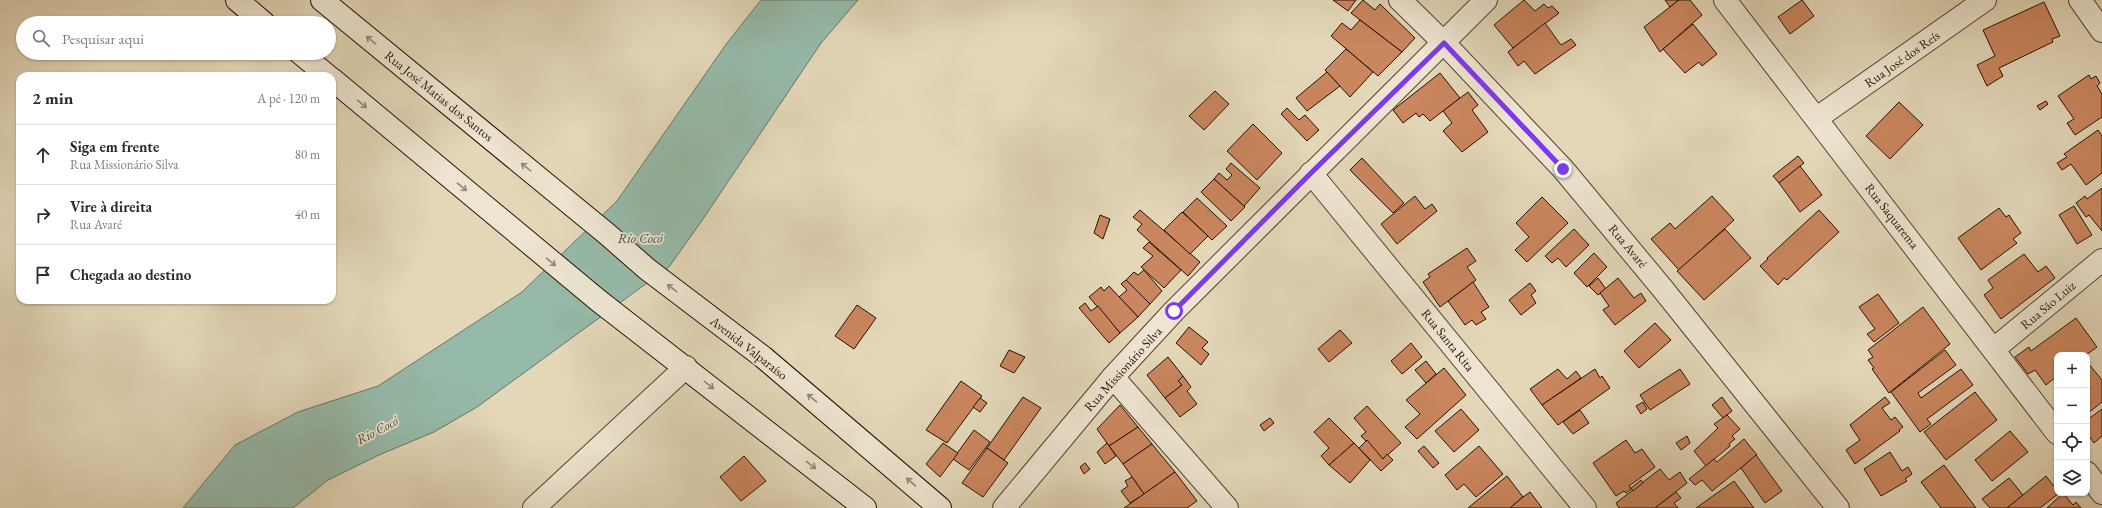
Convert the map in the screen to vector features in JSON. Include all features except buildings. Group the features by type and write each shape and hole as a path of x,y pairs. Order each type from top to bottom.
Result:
{"street":[{"path":"237,0 256,16"},
{"name":"Rua José Matias dos Santos","path":"322,0 556,192"},
{"name":"Rua Avaré","path":"1400,0 1444,43 1563,169 1662,288 1838,508"},
{"name":"Rua Missionário Silva","path":"1004,508 1113,378 1174,311 1486,0"},
{"name":"Rua Saquarema","path":"1725,0 2054,429"},
{"name":"Rua José dos Reís","path":"1817,118 1986,0"},
{"path":"2080,0 2102,31"},
{"path":"309,60 323,72"},
{"path":"336,82 599,301 686,367 865,508"},
{"name":"Rua Santa Rita","path":"1311,173 1585,508"},
{"name":"Avenida Valparaíso","path":"556,192 647,269 763,357 940,508"},
{"name":"Rua São Luiz","path":"1994,349 2102,260"},
{"path":"534,508 686,367"},
{"path":"1113,378 1227,508"}],"water":[{"name":"Rio Cocó","path":"761,0 858,0 821,43 669,267 477,407 434,432 379,455 328,480 293,508 183,508 235,445 298,412 378,386 522,292 617,201 727,43"}],"route":[{"path":"1174,311 1311,173 1444,43 1563,169"}]}
